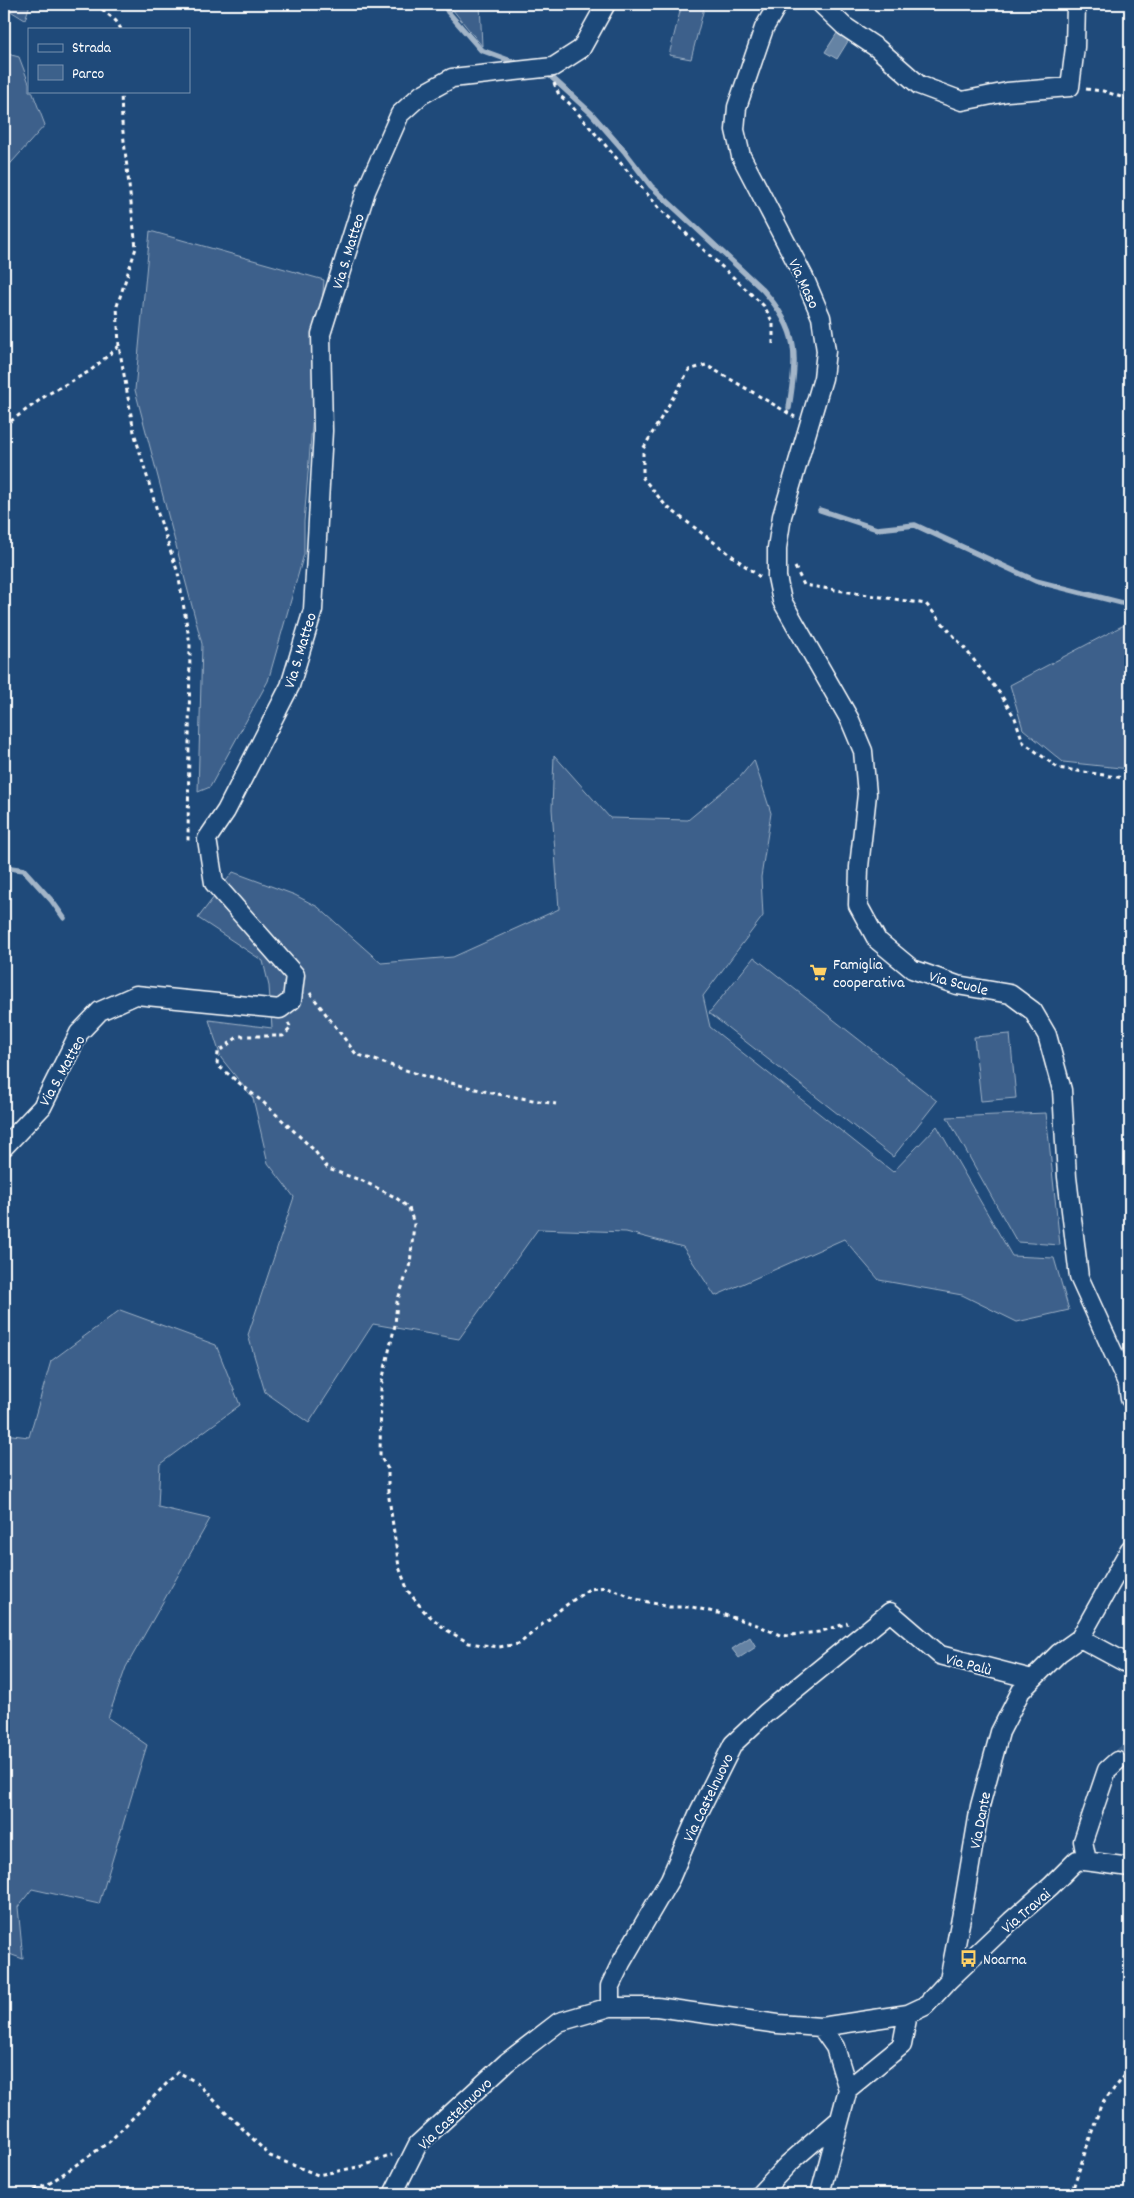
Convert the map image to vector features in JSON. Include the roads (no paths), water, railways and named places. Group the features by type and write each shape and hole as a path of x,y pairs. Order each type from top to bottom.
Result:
{"street":[{"name":"Via S. Matteo","path":"4,1148 42,1107 80,1034 100,1011 136,995 280,1009 292,1000 296,974 214,883 207,839 226,810 290,686 313,610 323,431 321,334 366,191 400,114 420,95 452,78 554,67 581,49 606,4"},
{"name":"Via Maso","path":"778,4 764,28 738,107 735,130 741,156 804,277 820,317 826,351 824,369 782,516 777,548 778,582"},
{"path":"821,4 844,26 876,48 919,85 962,102 1007,92 1070,87 1075,47 1076,4"},
{"name":"Via Scuole","path":"778,582 782,601 850,720 863,751 867,794 859,867 858,905 877,940 912,969 957,985 1010,994 1033,1011 1047,1035 1062,1090 1067,1177 1079,1277 1128,1385 1130,1398"},
{"path":"1130,1549 1080,1638 1130,1665"},
{"name":"Via Palù","path":"890,1612 940,1655 1032,1680"},
{"name":"Via Castelnuovo","path":"610,2007 610,1986 621,1963 670,1879 699,1812 733,1744 766,1712 890,1612"},
{"name":"Via Dante","path":"949,1980 980,1806 1000,1732 1021,1691 1059,1653 1080,1638"},
{"path":"1117,1761 1107,1770 1083,1841 1082,1860 1130,1867"},
{"name":"Via Travai","path":"949,1980 1011,1921 1082,1860"},
{"path":"820,2194 838,2120 848,2089 902,2045 908,2014 925,2006 949,1980"},
{"name":"Via Castelnuovo","path":"394,2194 418,2144 507,2062 559,2022 610,2007 657,2007 778,2024 821,2027 908,2014"},
{"path":"821,2027 835,2047 848,2089"},
{"path":"760,2194 788,2164 838,2120"}],"waterway":[{"path":"444,4 448,12 481,50 522,65"},
{"path":"547,73 591,113 625,152 651,186 763,290 775,305 790,332 793,345 794,373 789,408"},
{"path":"820,510 877,529 915,525 1036,581 1130,605"},
{"path":"4,867 24,870 52,901 64,918"}],"tunnel":[{"path":"1117,1761 1130,1750"}],"place":[{"name":"Famiglia cooperativa","path":"819,972"},
{"name":"Noarna","path":"969,1958"}]}
